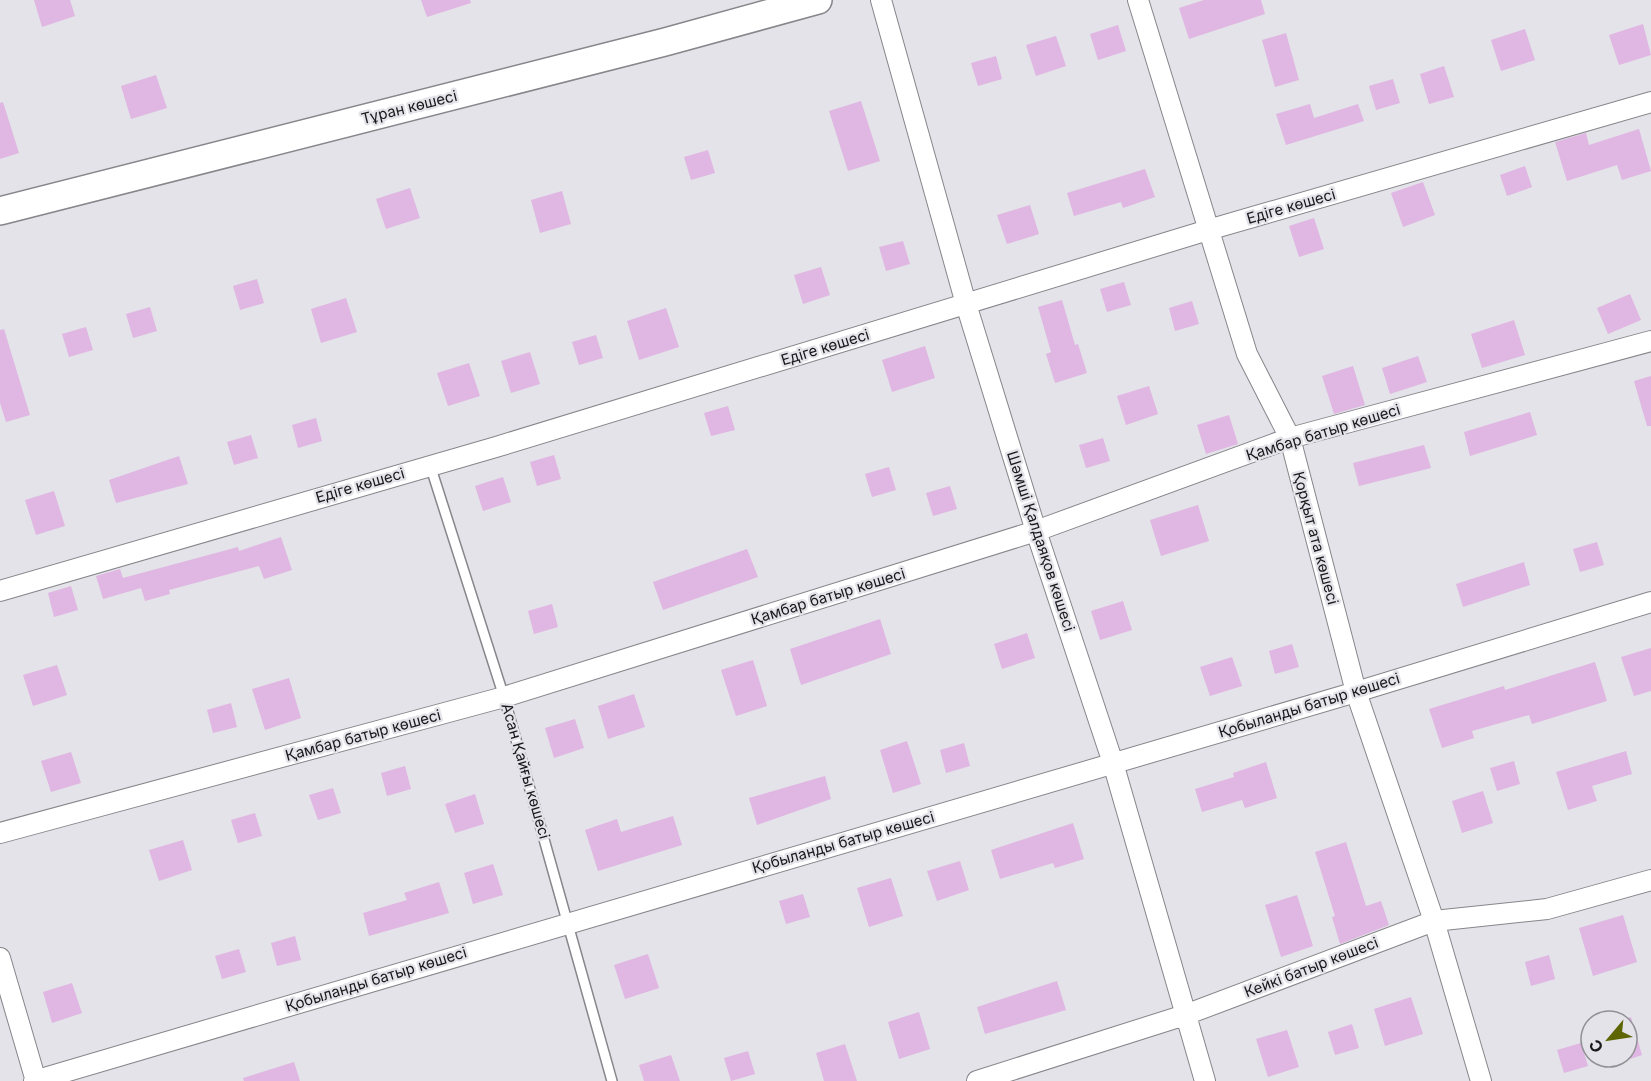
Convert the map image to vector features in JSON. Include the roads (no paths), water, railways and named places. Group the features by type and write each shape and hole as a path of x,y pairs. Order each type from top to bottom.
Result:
{"street":[{"name":"Тұран көшесі","path":"0,211 653,45 818,0"},
{"name":"Шәмші Қалдаяқов көшесі","path":"881,0 966,304 1036,531 1113,763 1205,1081"},
{"name":"Қорқыт ата көшесі","path":"1138,0 1247,354 1290,438 1356,692 1434,921 1481,1081"},
{"name":"Едіге көшесі","path":"0,591 508,443 1208,230 1651,102"},
{"name":"Қамбар батыр көшесі","path":"0,833 504,697 1036,531 1290,438 1651,341"},
{"name":"Қобыланды батыр көшесі","path":"35,1081 1356,692 1651,602"},
{"name":"Кейкі батыр көшесі","path":"977,1081 1185,1015 1434,921 1547,909 1651,880"},
{"path":"0,958 35,1081"}],"lane":[{"name":"Асан Қайғы көшесі","path":"430,464 504,697 612,1081"}]}
